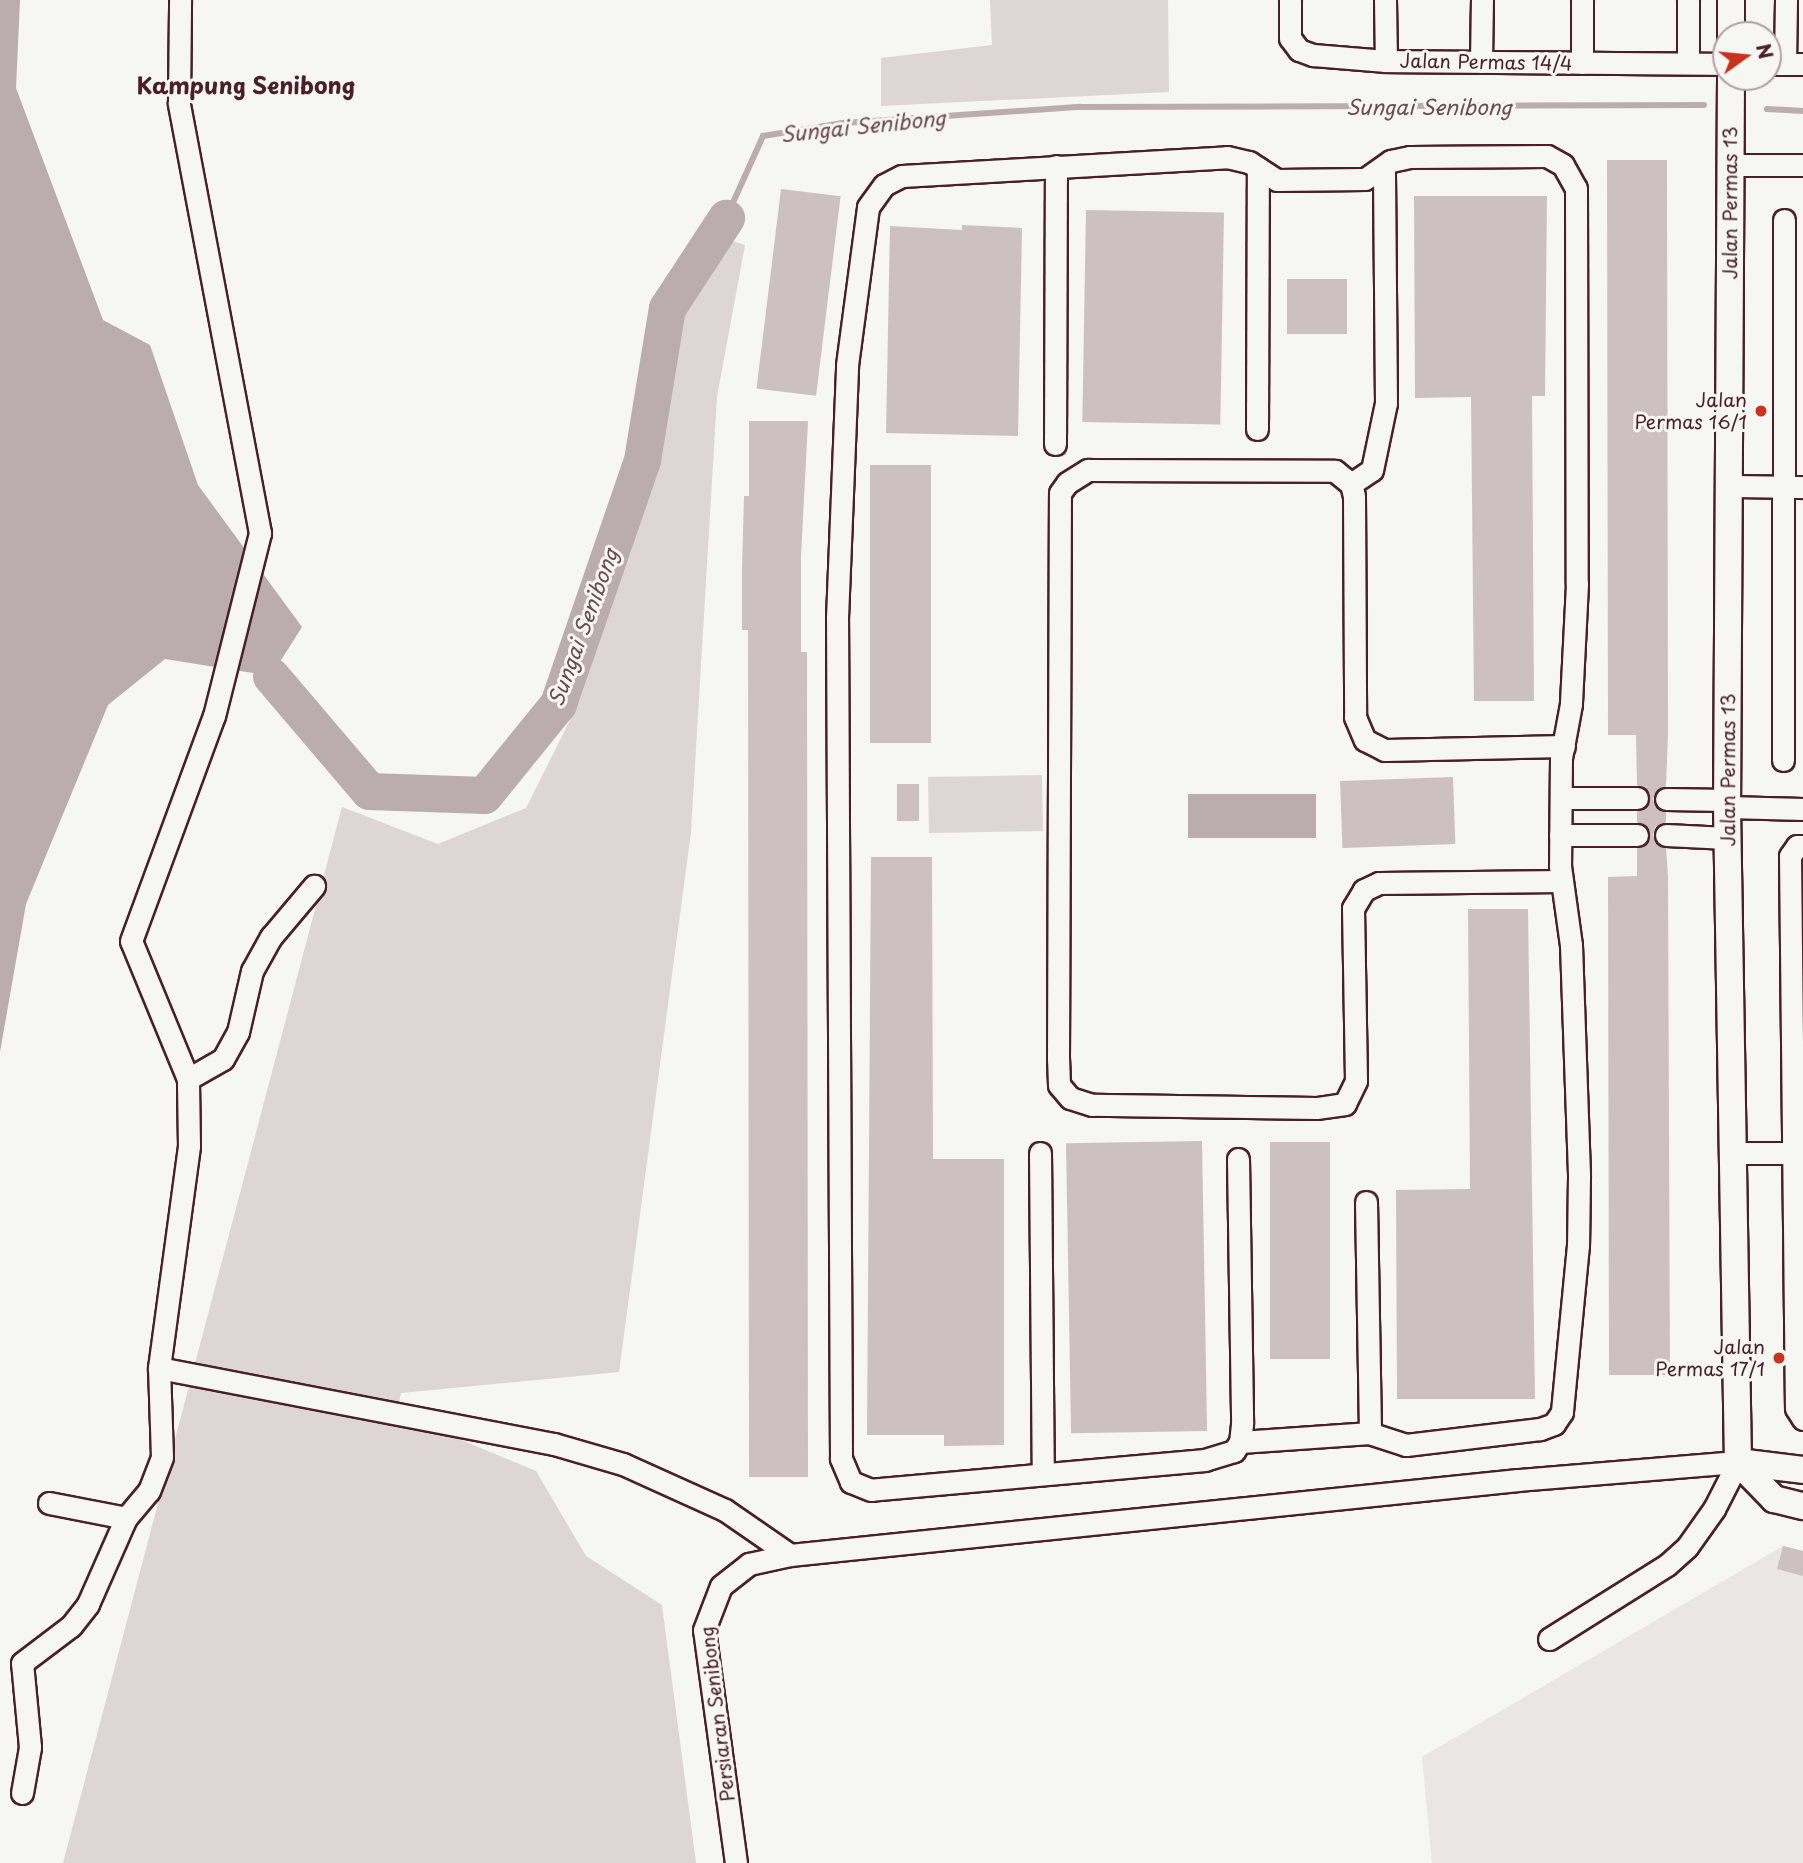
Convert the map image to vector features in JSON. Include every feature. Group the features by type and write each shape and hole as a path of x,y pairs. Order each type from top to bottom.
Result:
{"main road":[{"path":"1731,0 1731,21"},
{"name":"Jalan Permas 13","path":"1731,91 1727,838 1738,1462"},
{"path":"1738,1462 1803,1470"},
{"path":"1738,1462 1774,1499 1803,1506"}],"street":[{"path":"22,1793 30,1747 22,1663 71,1626 88,1604 126,1518 149,1491 162,1457 159,1368 189,1146 188,1079 131,941 214,716 260,533 179,103 180,0"},
{"name":"Jalan Permas 14/4","path":"1290,0 1290,38 1299,50 1313,55 1386,61 1712,64"},
{"path":"1385,0 1386,61"},
{"path":"1481,62 1482,0"},
{"path":"1582,0 1582,63"},
{"path":"1688,0 1688,63"},
{"path":"1785,64 1786,0"},
{"path":"1541,155 1563,165 1574,181 1577,584 1571,704 1564,746 1560,835 1562,881 1571,945 1579,1177 1573,1310 1561,1415 1551,1426 1406,1445 1370,1433 1240,1442 1220,1458 871,1490 851,1482 842,1465 836,618 847,365 871,200 884,185 902,176 1056,166 1227,157 1258,168 1277,180 1365,179 1384,167 1410,157 1541,155"},
{"path":"1730,165 1803,166"},
{"path":"1055,444 1056,166"},
{"path":"1351,484 1372,470 1386,403 1384,167"},
{"path":"1257,429 1258,168"},
{"path":"1783,760 1781,487 1784,220"},
{"path":"1562,881 1379,883 1364,890 1353,908 1356,1081 1345,1104 1324,1108 1092,1105 1063,1093 1058,1059 1060,493 1067,483 1088,470 1325,468 1344,476 1351,484 1355,718 1365,740 1385,750 1564,746"},
{"path":"1730,486 1803,487"},
{"path":"1561,798 1637,798"},
{"path":"1666,799 1803,809"},
{"path":"1560,835 1637,835"},
{"path":"1666,835 1727,838"},
{"path":"1798,848 1797,1408 1803,1419"},
{"path":"188,1079 223,1059 238,1032 252,971 271,937 314,886"},
{"path":"1040,1153 1043,1474"},
{"path":"1732,1153 1798,1153"},
{"path":"1238,1159 1240,1442"},
{"path":"1366,1202 1370,1433"},
{"path":"159,1368 554,1444 624,1464 725,1510 790,1555 1616,1470 1738,1462"},
{"path":"1549,1639 1667,1564 1687,1547 1714,1509 1738,1462"},
{"path":"49,1503 126,1518"},
{"name":"Persiaran Senibong","path":"736,1863 704,1630 712,1599 734,1574 749,1564 790,1555"}],"shaded area":[{"path":"0,0 20,0 16,88 103,320 150,345 198,485 302,627 271,676 165,659 108,705 26,904 0,1052"},
{"path":"990,0 1168,0 1169,92 881,106 881,58 992,45"},
{"path":"723,238 745,245 717,397 691,832 619,1372 401,1393 397,1413 536,1471 586,1556 662,1605 696,1863 63,1863 342,807 438,844 526,808 580,700 657,468 680,311"},
{"path":"1042,775 1043,831 929,833 928,777"},
{"path":"1188,794 1316,794 1316,838 1188,838"},
{"path":"1783,1546 1803,1551 1803,1863 1432,1863 1422,1757"}],"building":[{"path":"1607,160 1667,160 1668,735 1666,786 1653,798 1655,806 1666,812 1666,822 1655,827 1653,835 1658,846 1666,848 1668,876 1670,1375 1609,1375 1608,877 1637,876 1637,848 1648,842 1650,834 1637,822 1637,811 1648,805 1650,797 1637,785 1636,735 1608,735"},
{"path":"781,189 841,196 816,396 757,389"},
{"path":"1414,196 1547,196 1545,396 1532,396 1534,701 1474,701 1471,397 1415,398"},
{"path":"1086,210 1224,212 1220,424 1082,422"},
{"path":"962,225 1022,228 1018,436 886,433 890,226 962,230"},
{"path":"1287,279 1347,279 1347,334 1287,334"},
{"path":"749,421 808,421 801,557 801,652 807,652 808,1477 749,1477 748,630 742,630 742,569 744,496 749,496"},
{"path":"870,465 931,465 931,743 870,743"},
{"path":"1453,777 1455,844 1342,848 1340,781"},
{"path":"897,784 919,784 919,821 897,821"},
{"path":"871,857 932,857 933,1159 1004,1159 1004,1445 944,1446 944,1435 867,1435"},
{"path":"1468,909 1528,909 1535,1399 1397,1399 1396,1190 1470,1189"},
{"path":"1202,1141 1207,1431 1071,1433 1066,1143"},
{"path":"1270,1142 1330,1142 1330,1359 1270,1359"},
{"path":"1783,1546 1803,1551 1803,1576 1777,1569"}],"waterway":[{"name":"Sungai Senibong","path":"726,218 763,136 843,123 1080,107 1704,105"},
{"name":"Sungai Senibong","path":"1767,109 1803,111"},
{"name":"Sungai Senibong","path":"271,676 369,791 484,795 558,704 642,460 667,308 726,218"}],"place":[{"name":"Jalan Permas 16/1","path":"1761,411"},
{"name":"Jalan Permas 17/1","path":"1779,1358"}],"district":[{"name":"Kampung Senibong","path":"246,85"}]}
